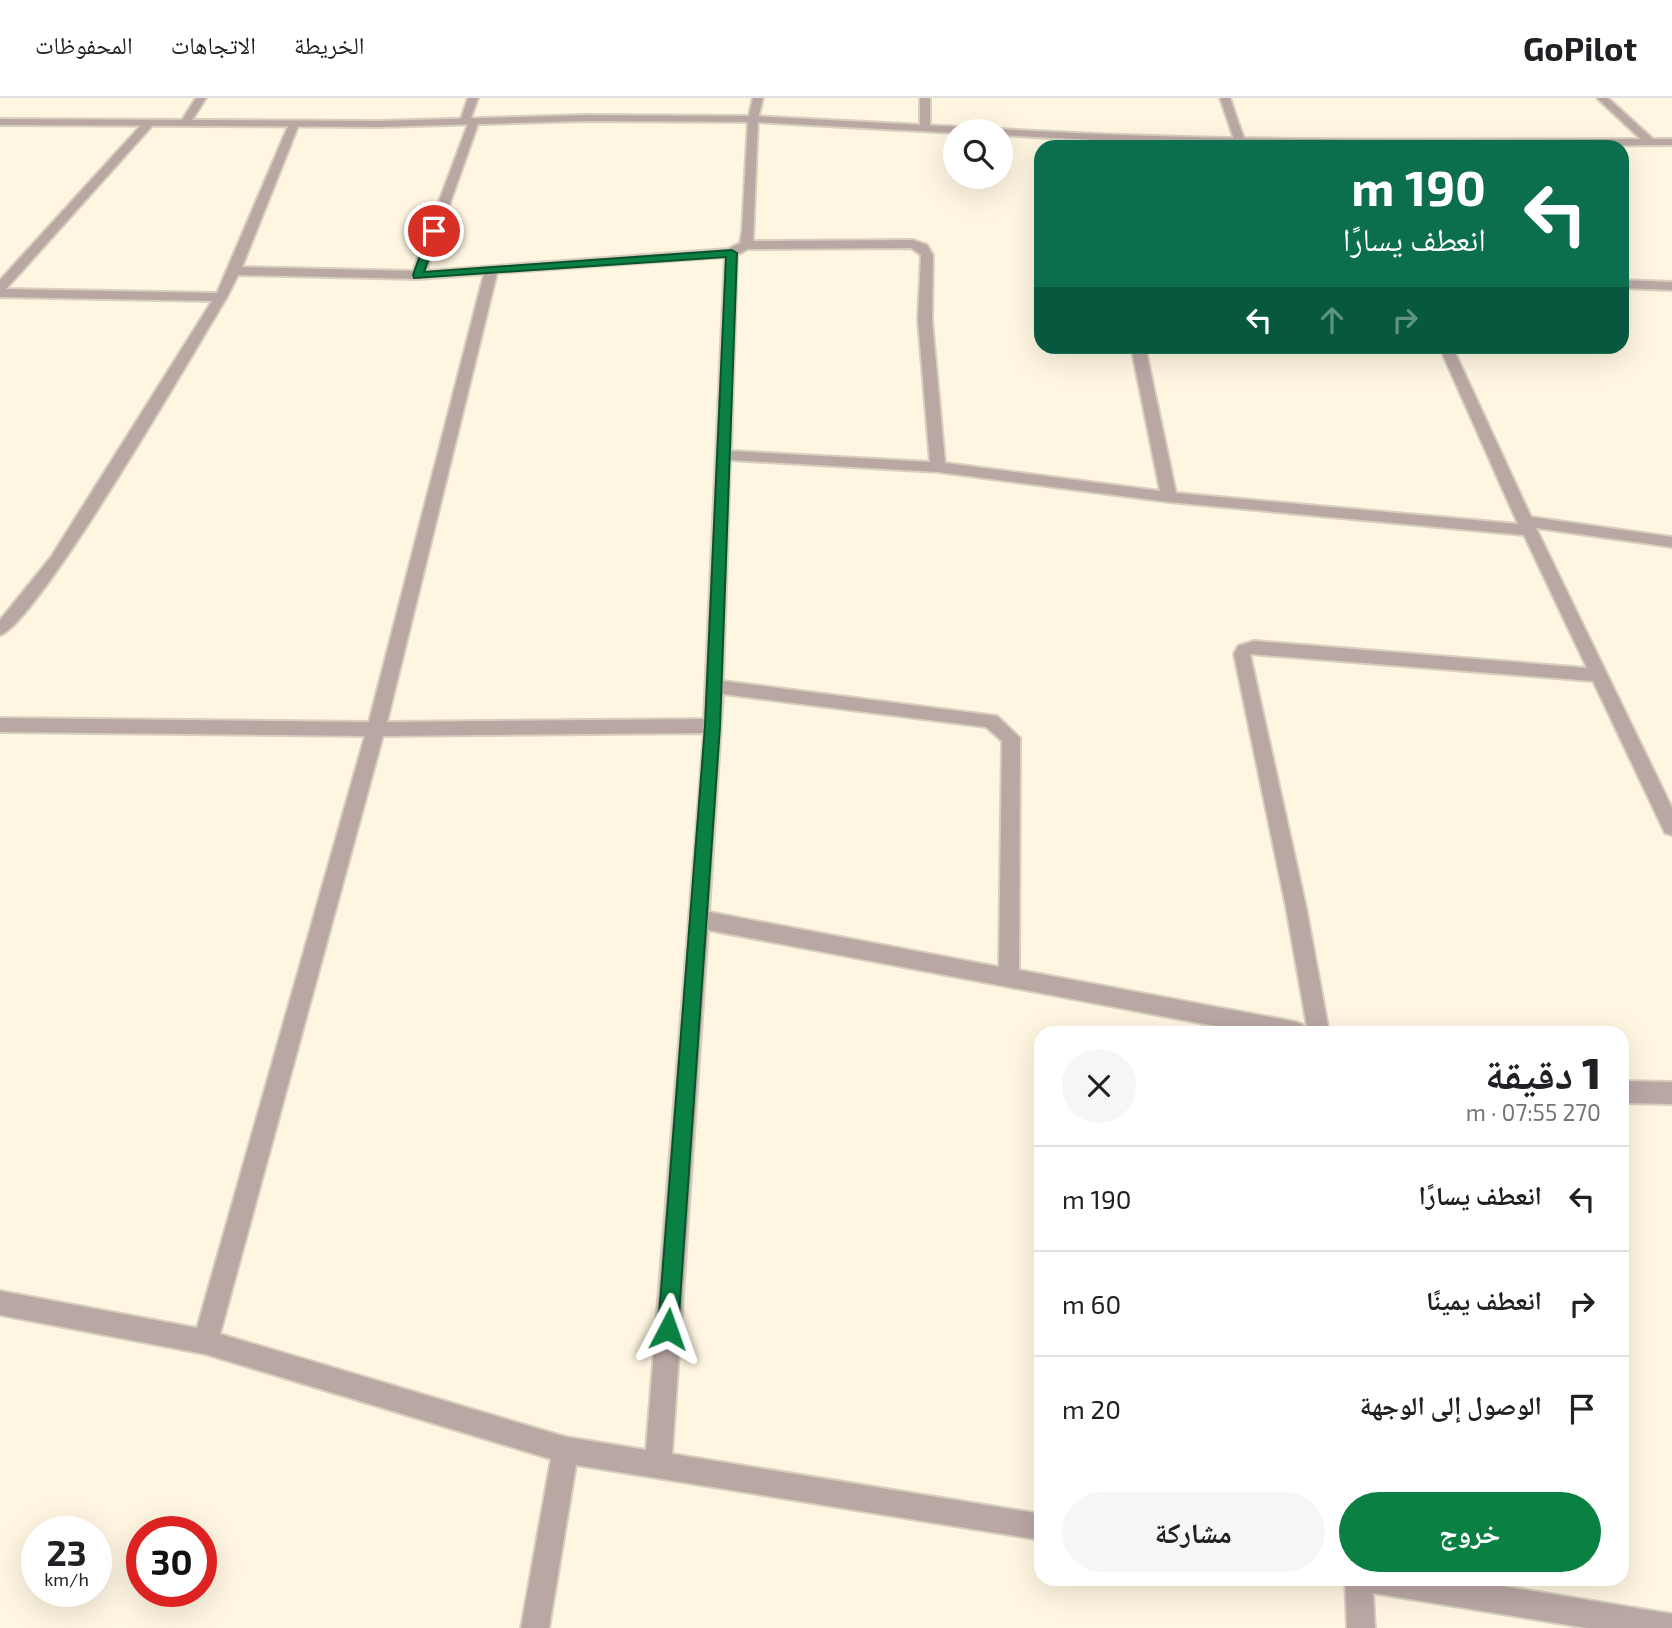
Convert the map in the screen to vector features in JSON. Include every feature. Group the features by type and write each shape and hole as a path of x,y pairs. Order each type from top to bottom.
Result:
{"street":[{"path":"185,124 201,98"},
{"path":"418,275 470,121 473,98"},
{"path":"657,1466 713,726 724,455 739,249 753,119 758,98"},
{"path":"925,98 925,128"},
{"path":"1225,98 1239,139"},
{"path":"1602,98 1649,141"},
{"path":"0,122 294,124 587,118 753,119 943,129"},
{"path":"0,291 148,124"},
{"path":"4,621 57,562 220,297 234,271 294,124"},
{"path":"1013,133 1078,140"},
{"path":"1192,140 1258,140"},
{"path":"1629,141 1672,142"},
{"path":"234,271 418,275 739,249 913,244 923,248 927,255 925,320 938,467"},
{"path":"205,1342 376,729 492,268"},
{"path":"1629,284 1672,286"},
{"path":"0,291 220,297"},
{"path":"1140,354 1169,497"},
{"path":"1449,354 1527,526 1672,827"},
{"path":"724,455 938,467 1169,497 1527,526 1672,542"},
{"path":"1317,1026 1296,907 1242,654 1244,650 1254,647 1599,675"},
{"path":"714,686 991,721 1003,729 1011,738 1009,978"},
{"path":"0,725 376,729 713,726"},
{"path":"698,919 1264,1026"},
{"path":"1629,1093 1672,1093"},
{"path":"0,1303 205,1342 566,1450 1034,1526"},
{"path":"535,1628 566,1450"},
{"path":"1359,1586 1361,1628"},
{"path":"1447,1586 1672,1628"}],"route":[{"path":"434,231 418,275 732,253 713,726 668,1329"}]}
